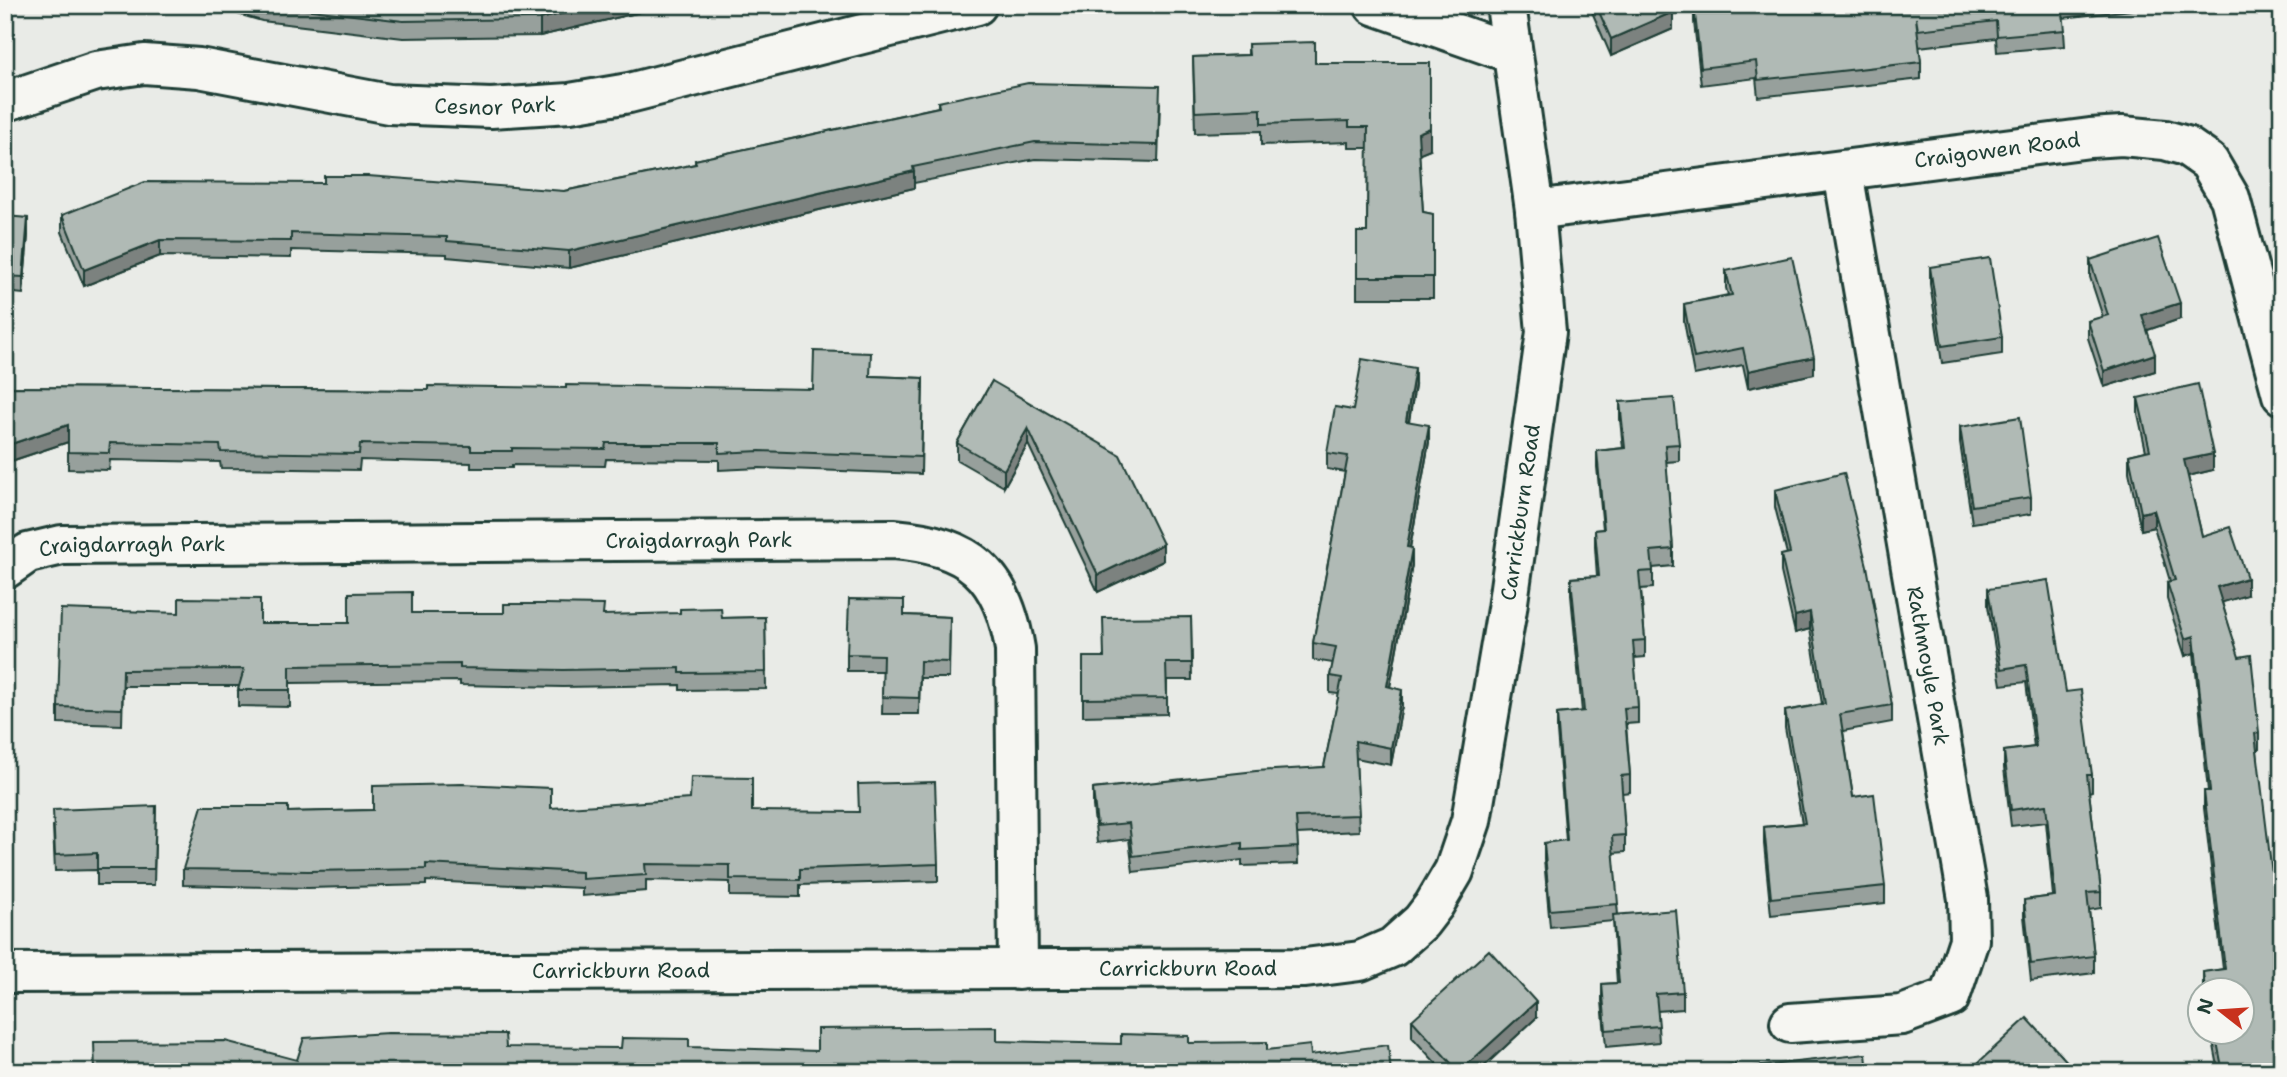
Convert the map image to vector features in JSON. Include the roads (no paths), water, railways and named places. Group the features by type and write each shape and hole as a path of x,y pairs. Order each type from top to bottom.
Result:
{"street":[{"name":"Cesnor Park","path":"10,100 76,76 144,64 199,68 389,104 491,108 570,103 629,93 977,5"},
{"path":"1374,5 1511,53"},
{"name":"Carrickburn Road","path":"5,973 1333,967 1360,961 1393,947 1421,922 1434,905 1454,871 1471,821 1507,609 1546,332 1535,210 1506,5"},
{"name":"Craigowen Road","path":"1535,210 2090,138 2122,136 2186,146 2208,162 2230,198 2271,306 2282,395"},
{"name":"Rathmoyle Park","path":"1790,1023 1902,1015 1950,997 1969,940 1968,899 1843,172"},
{"name":"Craigdarragh Park","path":"5,569 28,553 62,545 894,539 925,541 966,555 989,577 1002,599 1015,649 1018,970"}]}
